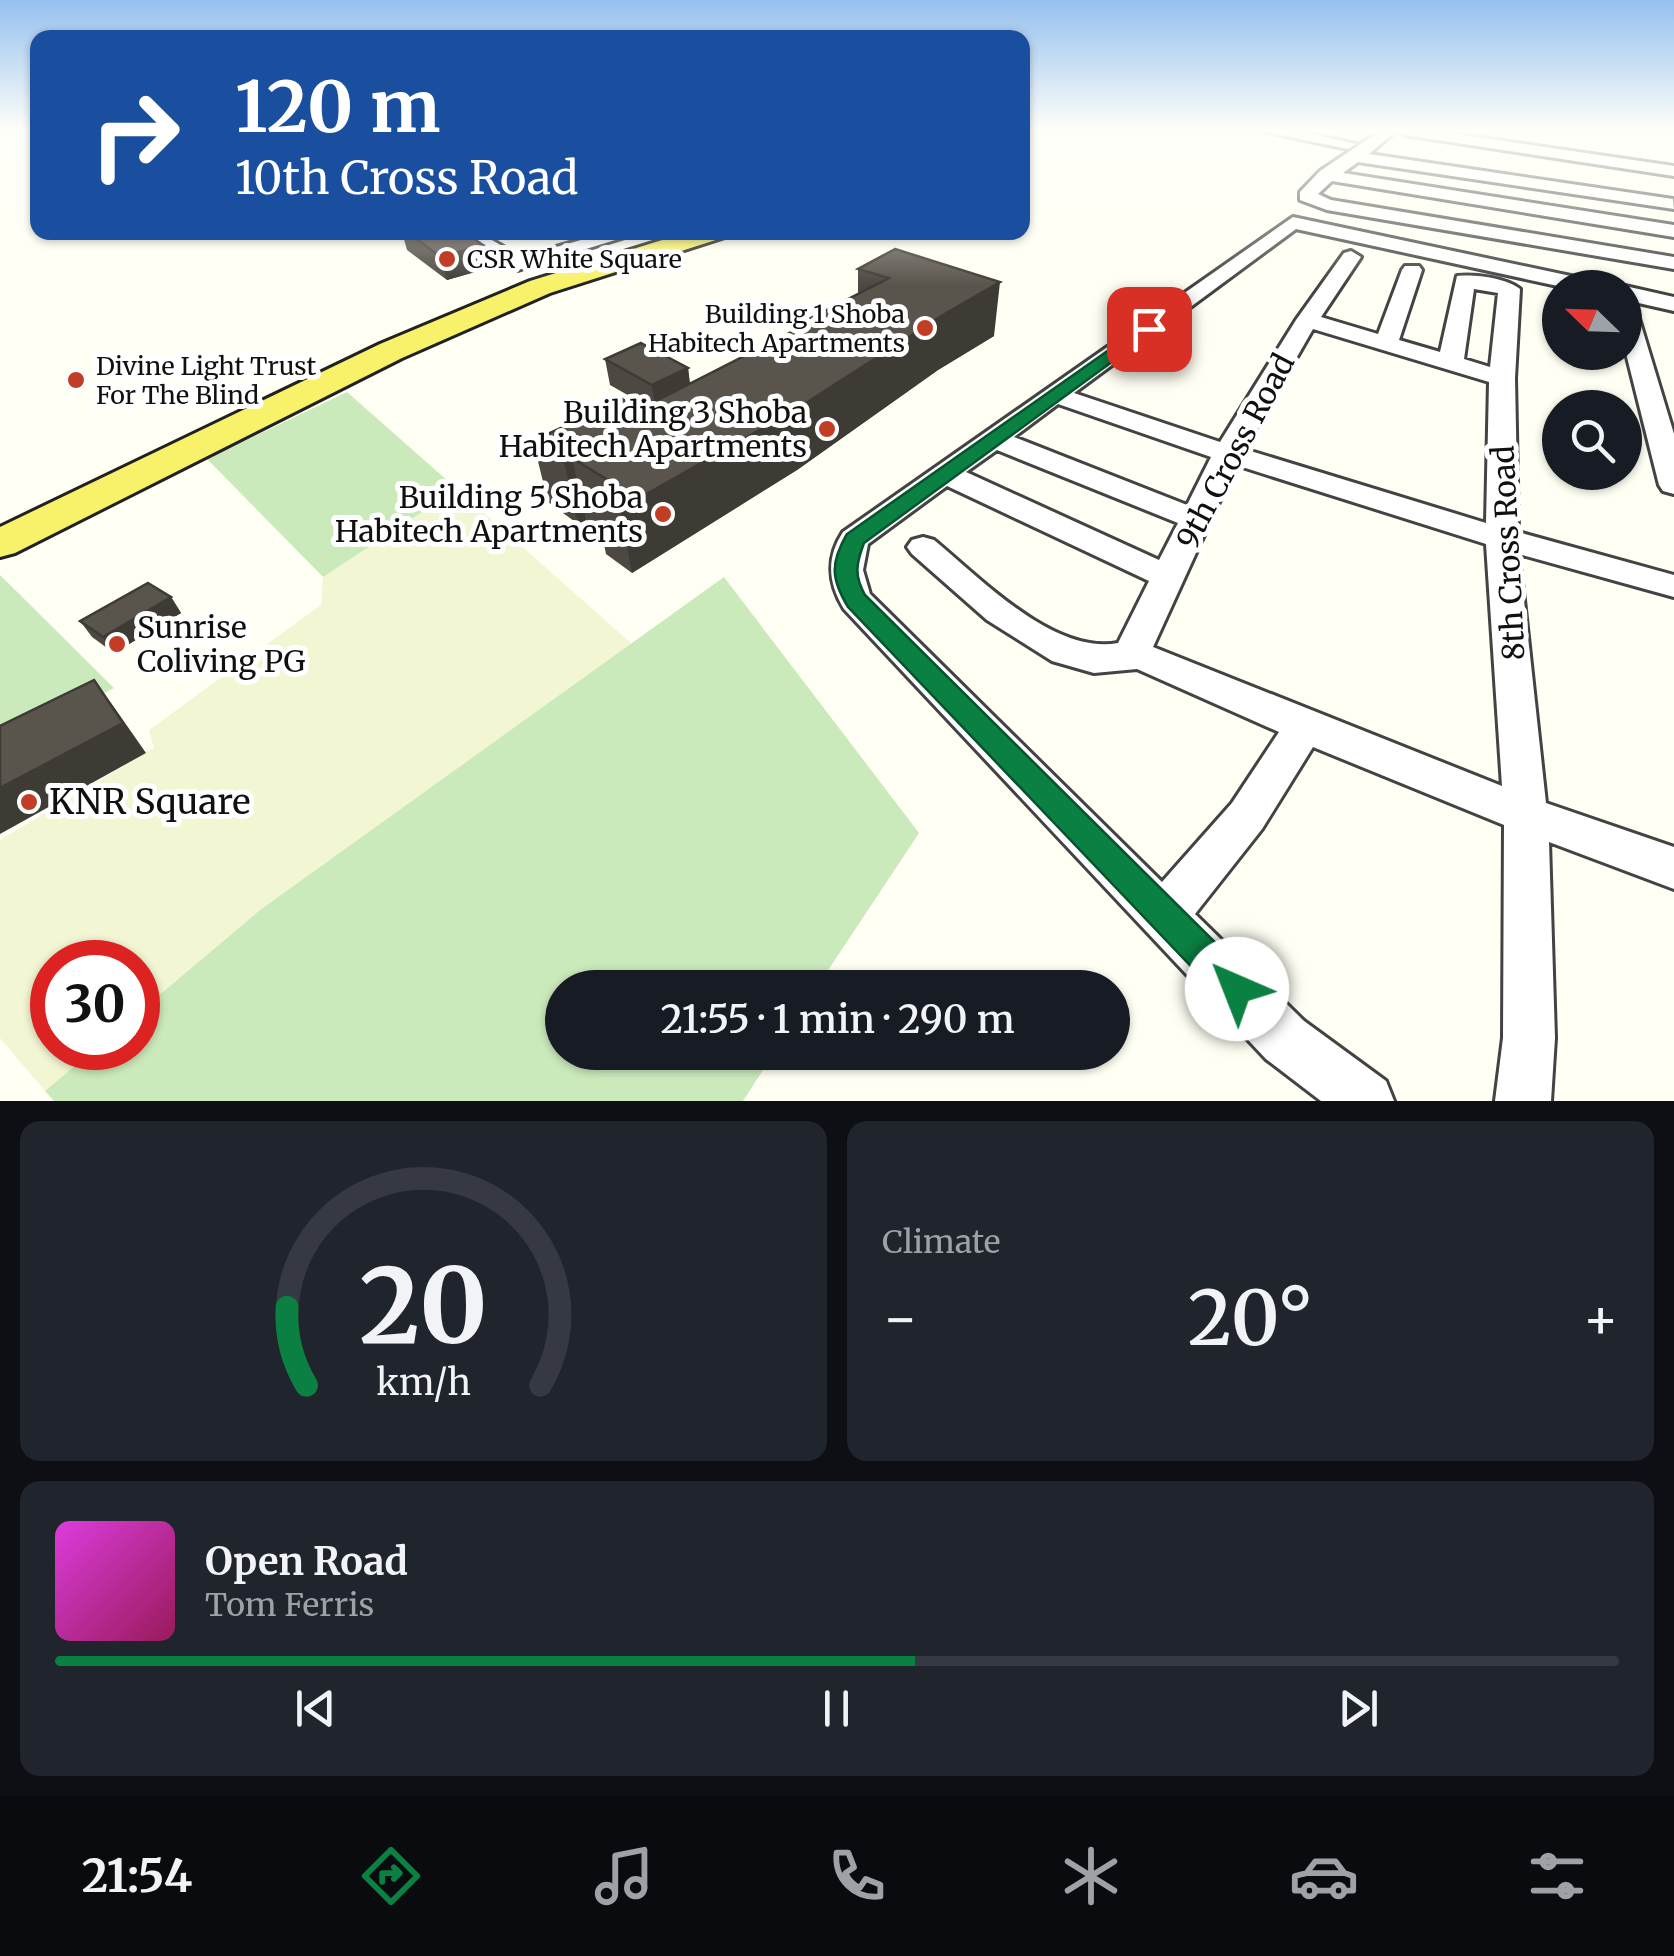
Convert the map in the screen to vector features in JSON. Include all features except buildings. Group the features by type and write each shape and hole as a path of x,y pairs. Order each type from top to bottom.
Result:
{"main road":[{"path":"0,525 359,352 620,240"},
{"path":"0,544 391,351 530,277 683,240"}],"street":[{"path":"1319,182 1306,196 1293,222 854,539 844,564 845,580 856,601 1285,1040 1366,1101"},
{"path":"1372,182 1674,231"},
{"path":"1542,182 1673,204"},
{"path":"1293,222 1351,257 1465,280 1451,361"},
{"path":"1293,222 1674,263"},
{"path":"1293,222 1542,276"},
{"path":"475,240 530,277"},
{"name":"9th Cross Road","path":"1132,652 1226,455 1307,320 1351,257"},
{"path":"1388,341 1412,270"},
{"name":"8th Cross Road","path":"1465,280 1508,289 1502,378 1502,540 1526,817 1529,1038 1523,1101"},
{"path":"1642,297 1674,304"},
{"path":"1307,320 1502,378"},
{"path":"1642,368 1674,485"},
{"path":"1056,395 1226,455 1502,540 1674,586"},
{"path":"995,439 1196,520"},
{"path":"946,474 1168,576"},
{"path":"922,548 1035,636 1086,658 1132,652 1304,728 1526,817 1674,868"},
{"path":"1165,914 1248,816 1304,728"}],"green space":[{"path":"347,392 457,489 323,577 207,459"},
{"path":"457,489 632,644 260,910 160,994 160,940 30,940 30,1070 70,1070 45,1091 0,1038 0,840 154,748 149,730 321,605 323,577"},
{"path":"0,575 114,688 0,747"},
{"path":"724,577 919,833 828,970 545,970 545,1070 763,1070 743,1101 54,1101 45,1091 70,1070 160,1070 160,994 260,910"}],"place":[{"name":"CSR White Square","path":"447,259"},
{"name":"Building 1 Shoba Habitech Apartments","path":"925,328"},
{"name":"Divine Light Trust For The Blind","path":"76,380"},
{"name":"Building 3 Shoba Habitech Apartments","path":"827,429"},
{"name":"Building 5 Shoba Habitech Apartments","path":"663,514"},
{"name":"Sunrise Coliving PG","path":"117,644"},
{"name":"KNR Square","path":"29,802"}],"route":[{"path":"1149,329 854,539 844,564 845,580 856,601 1237,989"}]}
